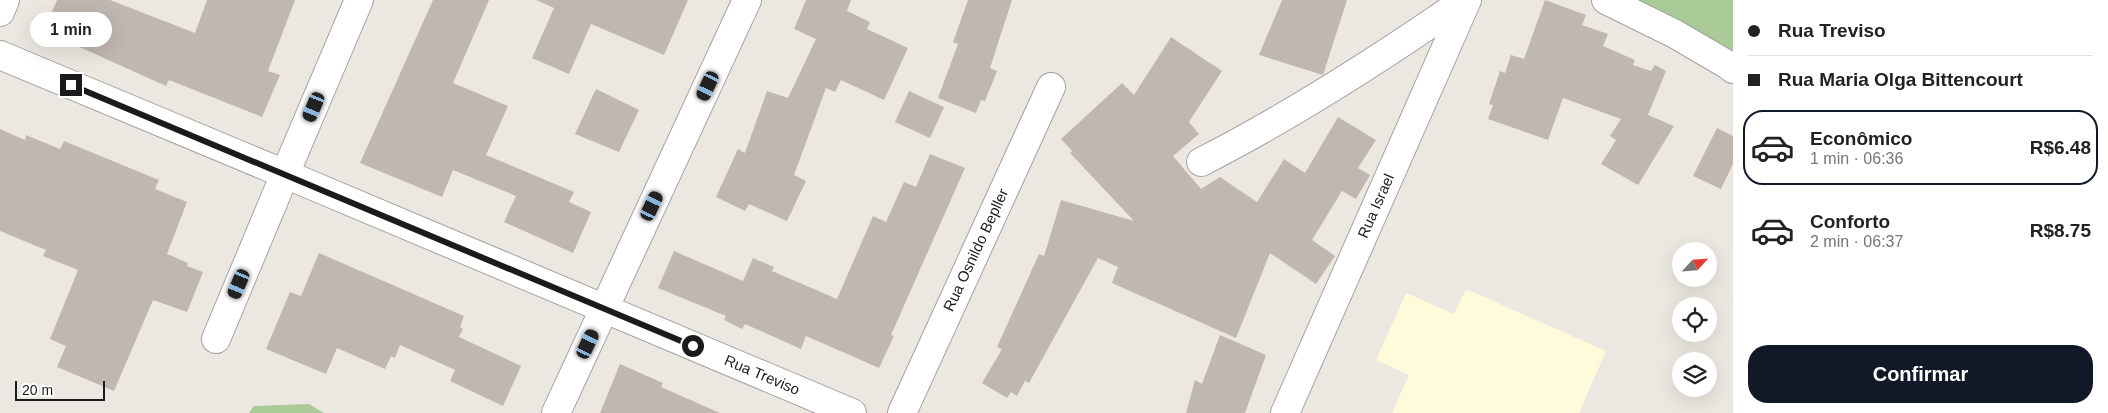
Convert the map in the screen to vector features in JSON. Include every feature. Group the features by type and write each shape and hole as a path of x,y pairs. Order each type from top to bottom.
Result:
{"street":[{"path":"0,12 5,0"},
{"path":"216,339 359,0"},
{"path":"556,413 747,0"},
{"path":"1201,162 1297,110 1466,0"},
{"name":"Rua Israel","path":"1285,413 1466,0"},
{"path":"1606,0 1675,34 1733,69"},
{"name":"Rua Treviso","path":"0,56 852,413"},
{"name":"Rua Osnildo Bepller","path":"902,413 1051,87"}],"shaded area":[{"path":"1466,289 1606,351 1579,413 1392,413 1409,375 1376,360 1406,293 1454,314"}],"green space":[{"path":"1620,0 1733,0 1733,62"},
{"path":"309,404 324,413 249,413 254,406"}],"building":[{"path":"57,0 110,0 195,33 207,0 295,0 268,71 280,75 262,117 169,80 166,86 44,31"},
{"path":"433,0 489,0 453,83 508,106 486,155 574,192 569,202 591,212 573,253 504,222 516,196 453,170 442,197 360,163"},
{"path":"536,0 688,0 664,55 591,24 569,74 532,58 554,8"},
{"path":"806,0 851,0 847,11 870,22 867,29 908,48 884,100 841,80 835,92 826,88 794,175 806,181 787,221 749,204 745,211 716,197 738,149 745,153 767,91 788,98 816,39 794,29"},
{"path":"968,0 1012,0 990,68 997,71 985,101 981,100 976,113 938,98 958,44 953,42"},
{"path":"1282,0 1347,0 1323,75 1259,55"},
{"path":"1545,0 1586,15 1582,25 1608,34 1603,46 1635,60 1633,65 1651,71 1655,65 1666,71 1648,115 1674,126 1638,185 1601,164 1616,140 1610,136 1621,119 1563,98 1548,140 1488,119 1493,105 1489,104 1500,71 1505,73 1511,55 1524,59"},
{"path":"1171,37 1222,71 1189,122 1199,134 1173,156 1201,189 1220,177 1257,202 1284,159 1305,173 1338,117 1376,140 1358,168 1370,175 1356,199 1342,191 1312,240 1335,256 1316,284 1270,253 1236,338 1112,283 1118,267 1098,258 1029,383 1025,381 1017,396 1011,392 1007,398 982,383 1002,349 997,347 1039,254 1044,256 1061,200 1134,221 1070,153 1072,151 1061,139 1122,83 1134,95"},
{"path":"596,89 639,110 619,152 575,134"},
{"path":"909,91 944,107 930,138 895,122"},
{"path":"1717,128 1733,136 1733,164 1721,189 1693,176"},
{"path":"0,129 25,140 26,135 60,149 64,141 159,180 155,189 187,202 167,254 188,263 187,266 203,272 187,312 153,300 114,391 57,367 66,346 50,339 78,270 43,256 46,250 0,231"},
{"path":"930,154 965,168 891,335 894,336 879,368 806,336 801,349 745,324 742,329 724,320 726,316 658,288 674,251 743,281 753,258 774,267 772,271 837,299 873,216 886,222 904,182 916,187"},
{"path":"319,253 464,316 460,327 463,329 459,337 521,366 503,406 450,381 455,370 400,345 395,358 391,356 385,369 337,348 326,374 266,349 290,292 301,296"},
{"path":"1220,335 1266,355 1245,413 1186,413 1195,380 1202,384"},
{"path":"620,364 663,383 661,387 720,413 600,413"}],"route":[{"path":"71,85 693,346"}]}
